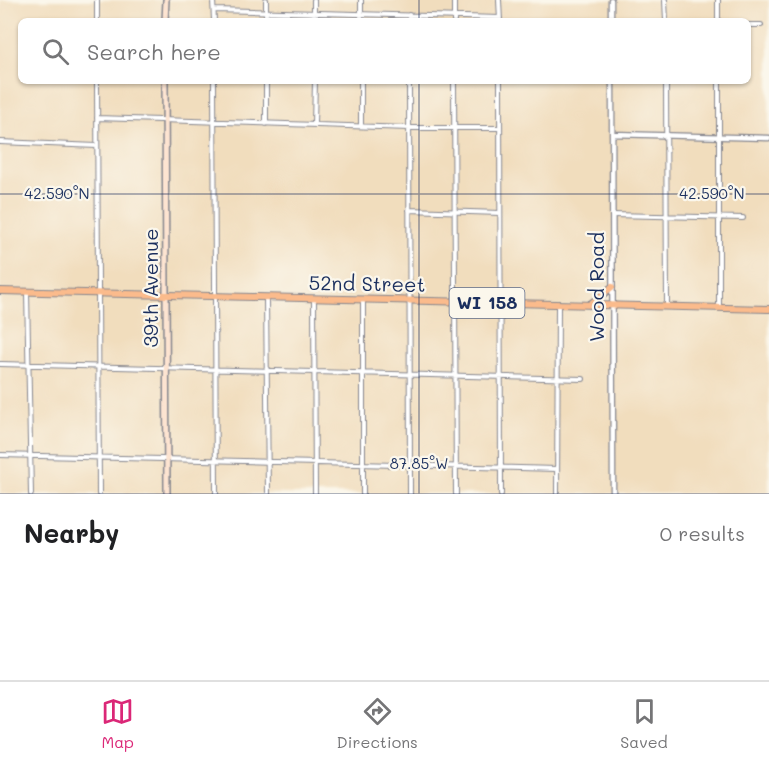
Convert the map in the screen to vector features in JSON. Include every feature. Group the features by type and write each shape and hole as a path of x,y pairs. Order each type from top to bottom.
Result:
{"main road":[{"path":"165,18 166,0"},
{"name":"39th Avenue","path":"165,84 167,494"},
{"path":"589,305 612,287"},
{"name":"52nd Street","path":"0,291 769,309"}],"street":[{"path":"97,0 97,18"},
{"path":"213,0 214,18"},
{"path":"266,0 266,18"},
{"path":"314,0 314,18"},
{"path":"361,0 361,18"},
{"path":"454,0 454,18"},
{"path":"500,0 500,18"},
{"path":"611,0 611,18"},
{"path":"665,0 666,18"},
{"path":"718,0 718,18"},
{"path":"214,10 409,15 443,18"},
{"path":"751,25 761,25"},
{"path":"97,84 99,494"},
{"path":"214,84 216,494"},
{"path":"266,84 266,124"},
{"path":"314,125 315,84"},
{"path":"361,84 362,126"},
{"path":"410,84 410,494"},
{"path":"454,84 456,494"},
{"path":"500,84 501,494"},
{"name":"Wood Road","path":"612,84 613,494"},
{"path":"666,84 668,307"},
{"path":"719,84 719,308"},
{"path":"97,118 410,128 500,128"},
{"path":"612,134 769,138"},
{"path":"0,142 97,146"},
{"path":"409,210 500,213"},
{"path":"612,215 743,218"},
{"path":"27,292 32,494"},
{"path":"266,298 268,494"},
{"path":"314,300 315,494"},
{"path":"363,300 363,494"},
{"path":"557,494 558,305"},
{"path":"0,364 583,380"},
{"path":"0,454 557,469"}]}
